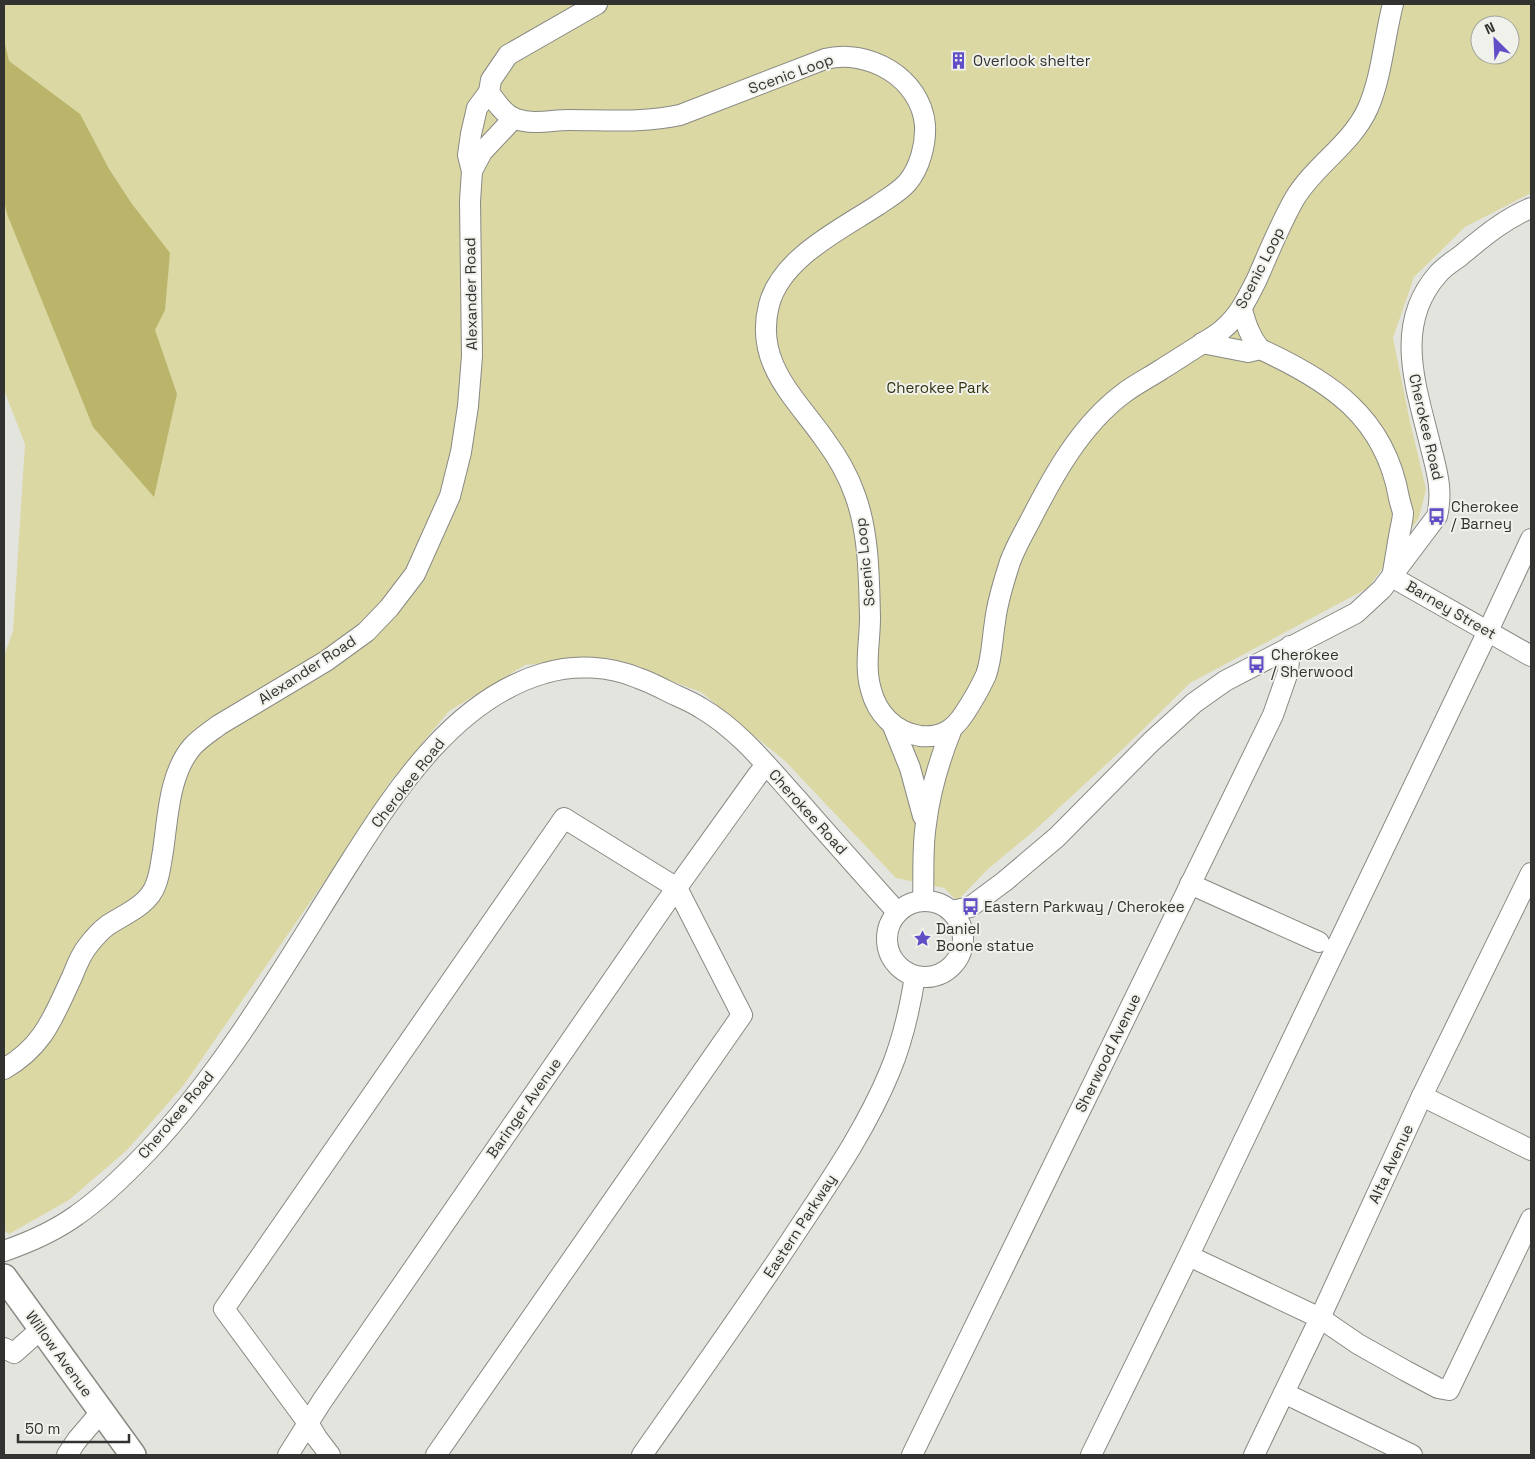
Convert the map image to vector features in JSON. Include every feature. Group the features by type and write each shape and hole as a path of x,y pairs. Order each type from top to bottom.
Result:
{"main road":[{"name":"Willow Avenue","path":"4,1277 133,1455"}],"street":[{"path":"514,118 497,104 489,92 491,80 508,55 597,4"},
{"name":"Scenic Loop","path":"925,826 935,774 951,731 961,720 986,674 991,655 995,616 1012,557 1062,463 1080,437 1108,406 1127,391 1221,331 1242,310 1294,200 1310,178 1353,132 1366,113 1378,73 1393,4"},
{"name":"Scenic Loop","path":"514,118 533,123 567,120 646,121 680,115 799,69 836,57 858,58 880,65 894,72 914,95 923,114 925,133 922,152 906,185 811,250 790,268 785,273 774,293 769,305 766,324 768,352 776,372 792,397 830,447 845,474 858,504 863,525 868,566 870,621 869,682 872,694 881,712 893,726 910,768 925,826"},
{"name":"Alexander Road","path":"4,1069 27,1053 44,1034 78,962 95,936 106,926 146,900 154,889 160,867 177,772 192,747 219,725 326,661 366,632 389,608 415,574 450,496 461,452 468,406 472,356 470,201 472,171 468,155 477,108 489,92"},
{"name":"Alexander Road","path":"472,171 482,152 514,118"},
{"name":"Cherokee Road","path":"952,911 970,908 1058,837 1151,742 1194,703 1224,681 1356,613 1392,577 1437,516 1440,504 1440,484 1411,358 1411,338 1417,308 1438,273 1493,229 1517,214 1531,208"},
{"path":"1242,310 1249,333 1260,349"},
{"name":"Barney Street","path":"1202,343 1248,352 1260,349 1311,375 1333,390 1358,412 1376,436 1388,457 1396,477 1403,513 1392,577 1531,656"},
{"path":"1091,1455 1189,1256 1531,539"},
{"name":"Sherwood Avenue","path":"912,1455 1273,715 1288,672 1290,646"},
{"name":"Cherokee Road","path":"4,1251 30,1242 82,1212 122,1178 164,1134 241,1033 398,790 436,746 460,722 493,696 524,680 548,672 576,668 616,671 636,676 701,707 732,730 766,765 897,912"},
{"path":"893,726 917,735 940,735 951,731"},
{"name":"Baringer Avenue","path":"288,1455 308,1423 677,888 766,765"},
{"path":"330,1455 224,1309 564,818 677,888 742,1015 436,1455"},
{"path":"923,901 925,826"},
{"name":"Alta Avenue","path":"1254,1455 1320,1318 1422,1096 1531,874"},
{"path":"1190,884 1319,942"},
{"path":"920,900 936,902 952,911 961,923 963,942 957,959 946,970 929,977 915,976 902,969 893,960 887,942 889,926 897,912 908,904 920,900"},
{"name":"Eastern Parkway","path":"642,1455 776,1263 828,1184 871,1112 890,1070 902,1036 908,1016 915,976"},
{"path":"1422,1096 1531,1150"},
{"path":"1189,1256 1320,1318 1358,1344 1406,1371 1438,1388 1450,1390 1531,1219"},
{"path":"4,1348 14,1353 41,1328"},
{"path":"1284,1393 1412,1455"},
{"path":"68,1455 101,1412"}],"green space":[{"name":"Cherokee Park","path":"4,4 1531,4 1531,193 1465,227 1414,277 1393,338 1426,489 1419,518 1368,588 1190,683 1127,745 1035,830 988,869 957,901 944,888 896,878 785,761 701,692 609,658 525,665 449,711 390,782 333,869 183,1086 127,1150 69,1200 9,1234 4,1230 4,656 13,631 25,444 4,390"}],"shaded area":[{"path":"4,40 9,61 80,114 109,169 132,204 170,253 165,310 155,330 177,394 154,497 93,427 7,214 4,200"}],"place":[{"name":"Overlook shelter","path":"959,61"},
{"name":"Cherokee / Barney","path":"1437,516"},
{"name":"Cherokee / Sherwood","path":"1257,664"},
{"name":"Eastern Parkway / Cherokee","path":"970,907"},
{"name":"Daniel Boone statue","path":"922,938"}]}
